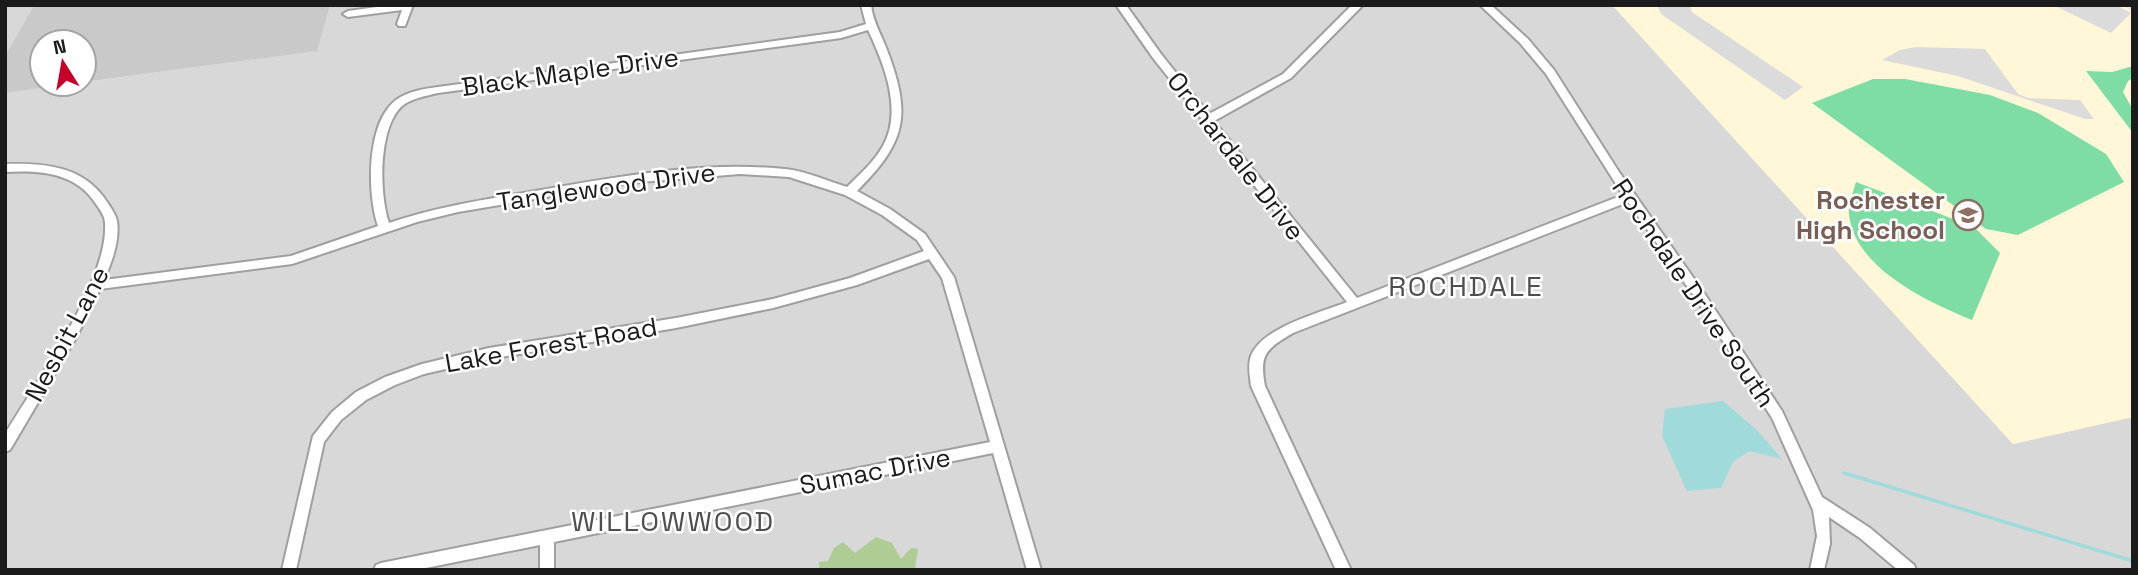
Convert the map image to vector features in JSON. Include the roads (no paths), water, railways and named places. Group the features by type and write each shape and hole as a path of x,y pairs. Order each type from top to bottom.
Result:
{"street":[{"name":"Orchardale Drive","path":"1121,5 1207,120 1354,303"},
{"path":"1207,120 1287,76 1359,5"},
{"name":"Rochdale Drive South","path":"1485,5 1543,63 1630,197 1700,296 1776,415 1822,512 1825,547 1817,570"},
{"path":"348,14 407,6 402,24"},
{"path":"849,192 879,163 893,141 899,117 893,87 873,25 864,7"},
{"name":"Black Maple Drive","path":"385,228 379,217 377,195 382,139 394,108 404,100 438,90 841,35 873,25"},
{"name":"Nesbit Lane","path":"5,168 44,169 72,176 91,187 111,219 108,258 99,285 5,446"},
{"name":"Tanglewood Drive","path":"99,285 292,260 385,228 458,208 686,172 740,170 789,173 849,192 886,212 921,237 948,277 1034,570"},
{"path":"1344,570 1258,387 1254,367 1257,353 1264,344 1289,330 1630,197"},
{"name":"Lake Forest Road","path":"289,570 318,440 325,428 345,407 395,379 463,359 718,316 818,294 932,253"},
{"name":"Sumac Drive","path":"381,570 999,446"},
{"path":"1817,501 1865,533 1909,570"},
{"path":"547,536 547,570"}],"water":[{"path":"1723,401 1757,430 1782,459 1749,451 1733,462 1721,488 1687,491 1662,436 1665,409"}],"waterway":[{"path":"1844,473 2133,561"}],"place":[{"name":"Rochester High School","path":"1968,215"}],"district":[{"name":"ROCHDALE","path":"1466,286"},
{"name":"WILLOWWOOD","path":"673,521"}]}
